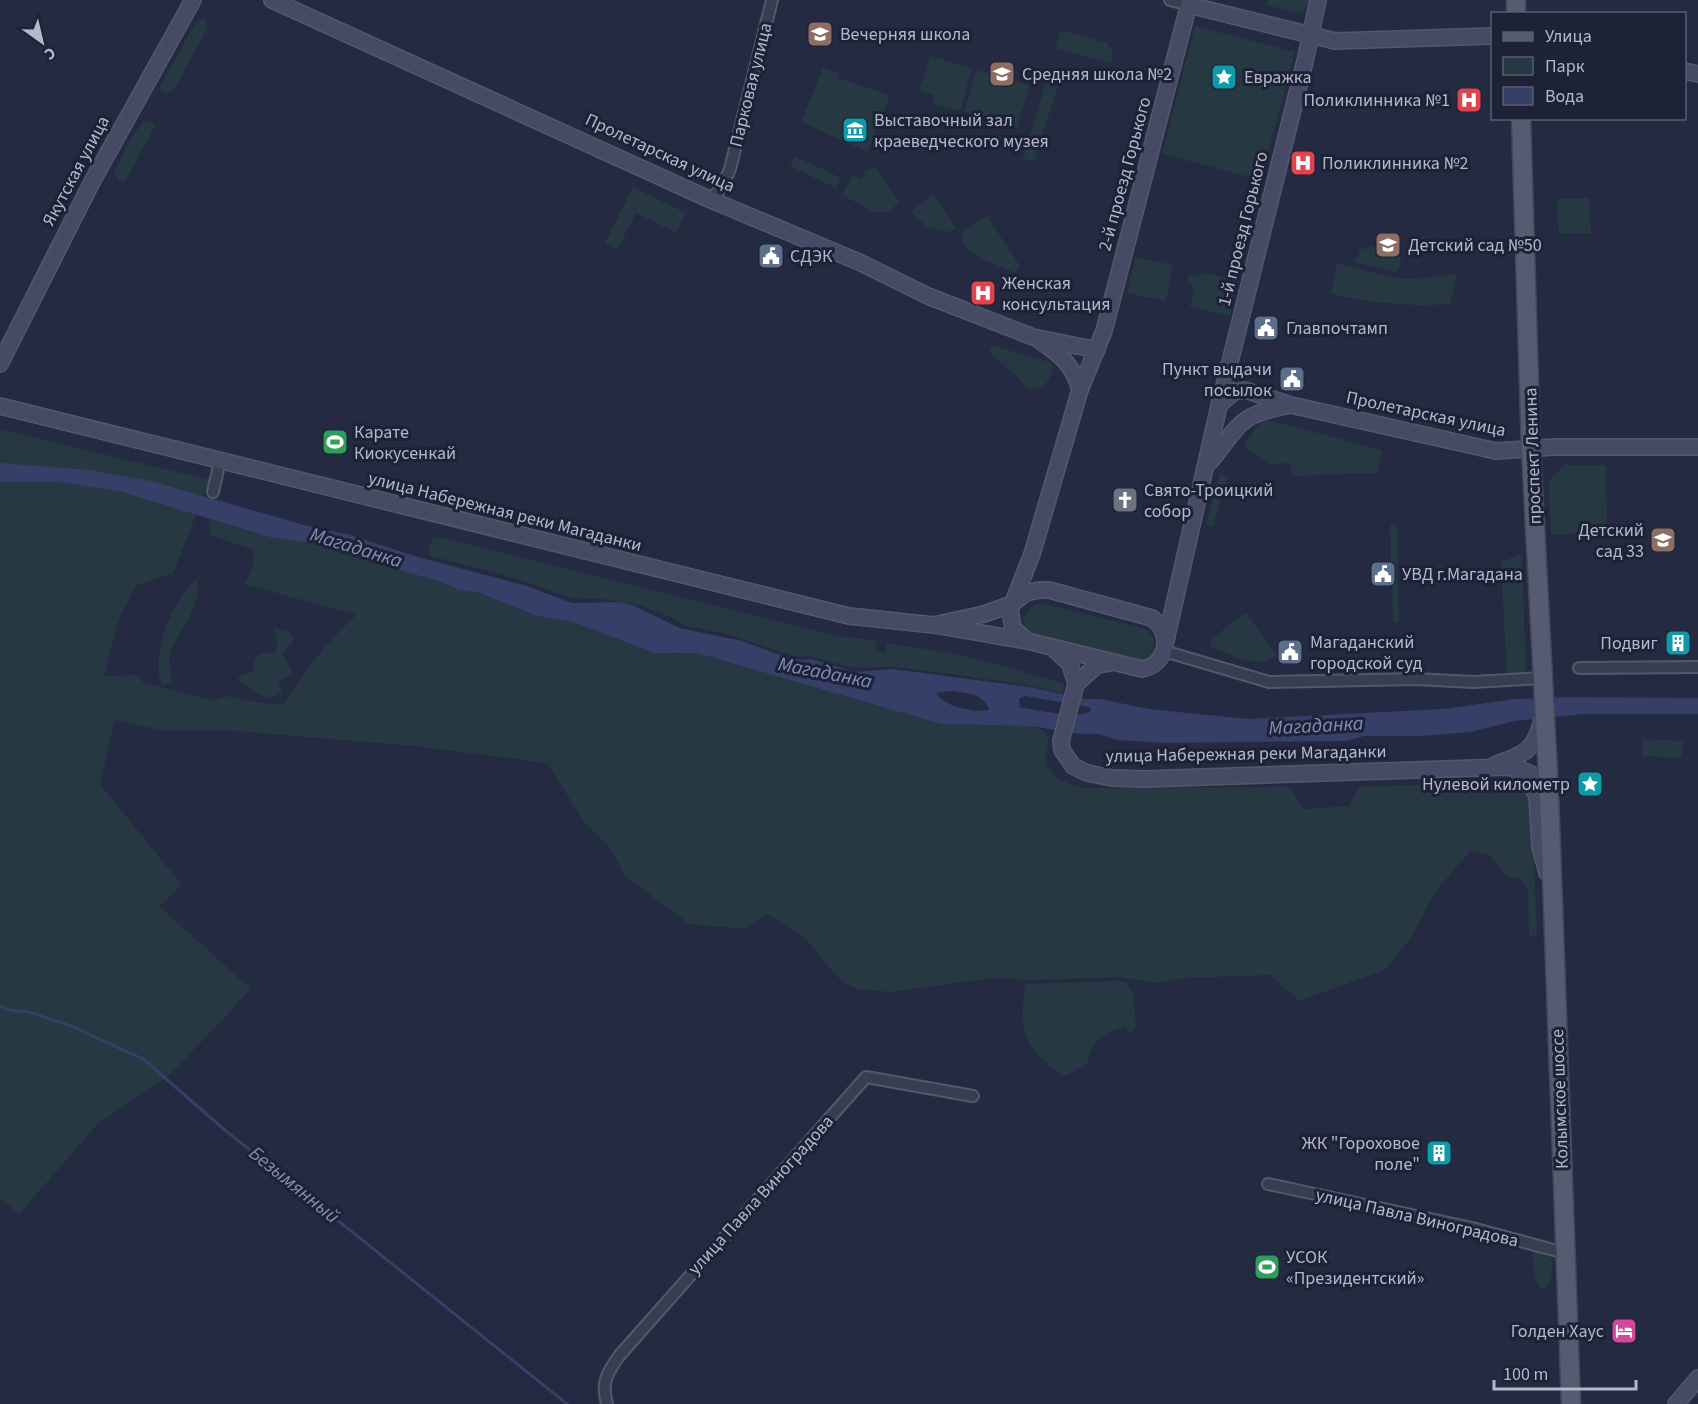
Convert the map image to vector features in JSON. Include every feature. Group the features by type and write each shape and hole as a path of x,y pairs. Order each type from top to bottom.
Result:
{"main road":[{"name":"проспект Ленина","path":"1521,120 1531,450 1545,708 1542,736 1549,794"},
{"name":"Колымское шоссе","path":"1549,794 1571,1404"}],"street":[{"name":"Якутская улица","path":"0,364 93,180 193,0"},
{"name":"Пролетарская улица","path":"272,0 711,200 784,228 928,296 1033,337 1096,350"},
{"name":"Парковая улица","path":"711,200 722,187 730,169 772,0"},
{"path":"1170,0 1189,2 1335,41 1491,36"},
{"name":"1-й проезд Горького","path":"1206,466 1318,0"},
{"name":"2-й проезд Горького","path":"1080,390 1107,320 1189,2"},
{"name":"Пролетарская улица","path":"1033,337 1062,355 1072,368 1080,390"},
{"path":"1229,370 1233,381 1245,390"},
{"path":"1027,641 1011,623 1012,604 1032,554 1080,390"},
{"name":"Пролетарская улица","path":"1245,390 1291,405 1496,451 1554,447 1698,447"},
{"path":"1219,406 1234,392 1245,390"},
{"name":"Пролетарская улица","path":"1165,647 1206,466 1230,435 1247,418 1263,410 1291,405"},
{"name":"улица Набережная реки Магаданки","path":"0,406 811,607 883,621 934,625 1043,644 1129,668 1148,668 1156,663 1165,647"},
{"path":"213,492 220,461"},
{"path":"1032,554 1035,574 1049,590 1152,618 1162,627 1165,647 1269,682 1416,679 1473,682 1543,681"},
{"name":"улица Набережная реки Магаданки","path":"934,625 969,618 1012,604 1026,593 1049,590"},
{"path":"1142,615 1159,612 1175,598"},
{"path":"1043,644 1067,659 1073,670 1076,684"},
{"path":"1076,684 1097,665 1112,663"},
{"path":"1579,668 1698,667"},
{"name":"улица Набережная реки Магаданки","path":"1076,684 1061,741 1064,754 1073,766 1112,778 1482,769"},
{"path":"1482,769 1513,758 1530,748 1542,736"},
{"path":"1482,769 1506,767 1528,771 1540,778 1549,794"},
{"path":"1482,769 1515,773 1533,788 1537,796 1540,846 1552,892"},
{"name":"улица Павла Виноградова","path":"607,1404 603,1390 604,1380 619,1356 866,1077 973,1096"},
{"name":"улица Павла Виноградова","path":"1268,1184 1472,1228 1565,1253"},
{"path":"1676,1404 1698,1378"}],"green space":[{"path":"1268,0 1310,0 1302,14 1267,5"},
{"path":"200,19 205,20 208,27 174,90 165,94 159,90 161,85 196,22"},
{"path":"1195,26 1295,52 1261,180 1162,154"},
{"path":"1061,30 1108,43 1113,54 1111,64 1055,48"},
{"path":"930,56 972,68 960,111 933,104 935,96 919,91"},
{"path":"823,68 839,73 838,78 890,95 868,152 801,122"},
{"path":"976,70 1030,85 1017,128 964,112"},
{"path":"1047,79 1059,83 1034,162 1023,158"},
{"path":"144,120 153,122 155,126 125,182 119,180 114,173 130,140"},
{"path":"795,156 841,178 836,188 790,166"},
{"path":"876,168 899,202 889,212 874,212 842,195 853,175 860,179 866,169"},
{"path":"633,187 686,213 676,233 636,213 617,250 605,243"},
{"path":"933,195 956,228 949,232 928,228 910,211"},
{"path":"1589,198 1591,233 1559,234 1557,199"},
{"path":"987,216 1020,266 1015,273 972,253 962,240 962,232"},
{"path":"1399,242 1401,264 1396,273 1355,262 1361,249"},
{"path":"1135,257 1173,265 1166,301 1127,293"},
{"path":"1337,263 1390,277 1412,279 1457,274 1457,276 1450,304 1405,305 1375,302 1331,294"},
{"path":"1201,272 1238,281 1230,316 1190,307 1194,288 1187,281 1189,274 1199,276"},
{"path":"991,345 1049,362 1053,366 1049,380 1038,388 1028,388 989,351"},
{"path":"1268,420 1382,450 1378,473 1292,476 1291,463 1268,464 1244,445 1258,425"},
{"path":"0,429 210,480 173,573 137,585 119,618 104,676 135,675 143,682 213,701 227,696 262,703 285,704 317,657 356,615 244,584 251,572 255,550 210,535 208,519 269,537 332,546 459,590 477,592 537,616 573,622 673,654 697,653 941,724 1030,726 1045,731 1047,734 1046,762 1053,774 1064,782 1085,788 1290,787 1304,809 1349,806 1359,787 1518,781 1531,791 1537,935 1534,938 1529,935 1528,892 1520,878 1508,877 1489,855 1471,850 1435,892 1411,938 1385,970 1299,1001 1270,975 1187,978 1157,983 1119,977 1032,980 994,978 890,992 857,989 843,982 805,938 767,914 746,929 689,924 626,877 608,845 585,823 547,763 413,746 225,730 160,730 115,720 100,784 182,885 159,906 251,989 171,1074 98,1124 19,1214 0,1198"},
{"path":"1564,465 1606,465 1607,532 1551,535 1548,483"},
{"path":"1220,474 1228,476 1213,527 1206,525"},
{"path":"1390,525 1397,525 1399,622 1393,622"},
{"path":"439,537 838,636 876,641 875,651 885,653 887,643 957,654 1043,677 1062,683 1064,687 1062,693 1021,684 893,667 854,668 812,657 794,656 723,633 685,626 674,618 638,605 602,599 573,598 501,574 430,556 428,549 433,538"},
{"path":"1522,554 1526,679 1507,680 1501,562"},
{"path":"197,579 198,590 193,609 170,654 172,682 163,686 159,675 159,661 166,629 180,599"},
{"path":"1041,603 1145,629 1154,637 1154,653 1140,662 1034,635 1026,629 1023,618 1031,606"},
{"path":"1246,613 1277,656 1269,660 1252,661 1210,647 1212,638"},
{"path":"273,628 288,631 294,639 283,655 294,673 278,684 283,692 269,699 257,694 237,680 240,676 254,670 254,660 260,653 275,653 277,640"},
{"path":"1643,739 1683,741 1682,758 1642,756"},
{"path":"1118,981 1127,983 1133,993 1136,1026 1130,1034 1125,1026 1105,1034 1092,1048 1088,1062 1066,1076 1037,1054 1028,1040 1023,1022 1025,984"},
{"path":"1544,1242 1549,1245 1552,1270 1549,1282 1541,1290 1534,1274 1533,1255 1536,1244"}],"water":[{"name":"Магаданка","path":"0,463 89,470 151,481 527,586 572,603 619,602 632,605 680,628 742,641 774,653 800,660 812,659 855,672 892,669 1029,687 1148,709 1248,719 1443,709 1515,699 1564,697 1698,698 1698,714 1584,714 1515,721 1471,732 1422,736 1364,736 1346,741 1165,743 1117,740 1098,734 1080,734 1030,726 941,724 697,653 655,653 573,622 537,616 477,592 459,590 332,546 269,537 119,491 59,482 0,482","holes":["951,691 978,697 987,704 989,710 975,711 960,708 946,702 936,693","1025,696 1089,707 1091,710 1086,713 1069,714 1020,707 1019,699"]}],"waterway":[{"name":"Безымянный","path":"0,1006 9,1010 29,1012 71,1026 143,1059 226,1131 567,1404"}],"place":[{"name":"Вечерняя школа","path":"820,34"},
{"name":"Средняя школа №2","path":"1002,74"},
{"name":"Евражка","path":"1224,77"},
{"name":"Поликлинника №1","path":"1469,100"},
{"name":"Выставочный зал краеведческого музея","path":"855,130"},
{"name":"Поликлинника №2","path":"1303,163"},
{"name":"Детский сад №50","path":"1388,245"},
{"name":"СДЭК","path":"771,256"},
{"name":"Женская консультация","path":"983,293"},
{"name":"Главпочтамп","path":"1266,328"},
{"name":"Пункт выдачи посылок","path":"1292,379"},
{"name":"Карате Киокусенкай","path":"335,442"},
{"name":"Свято-Троицкий собор","path":"1125,500"},
{"name":"Детский сад 33","path":"1663,540"},
{"name":"УВД г.Магадана","path":"1383,574"},
{"name":"Подвиг","path":"1678,643"},
{"name":"Магаданский городской суд","path":"1290,652"},
{"name":"Нулевой километр","path":"1590,784"},
{"name":"ЖК \"Гороховое поле\"","path":"1439,1153"},
{"name":"УСОК «Президентский»","path":"1267,1267"},
{"name":"Голден Хаус","path":"1624,1331"}]}
